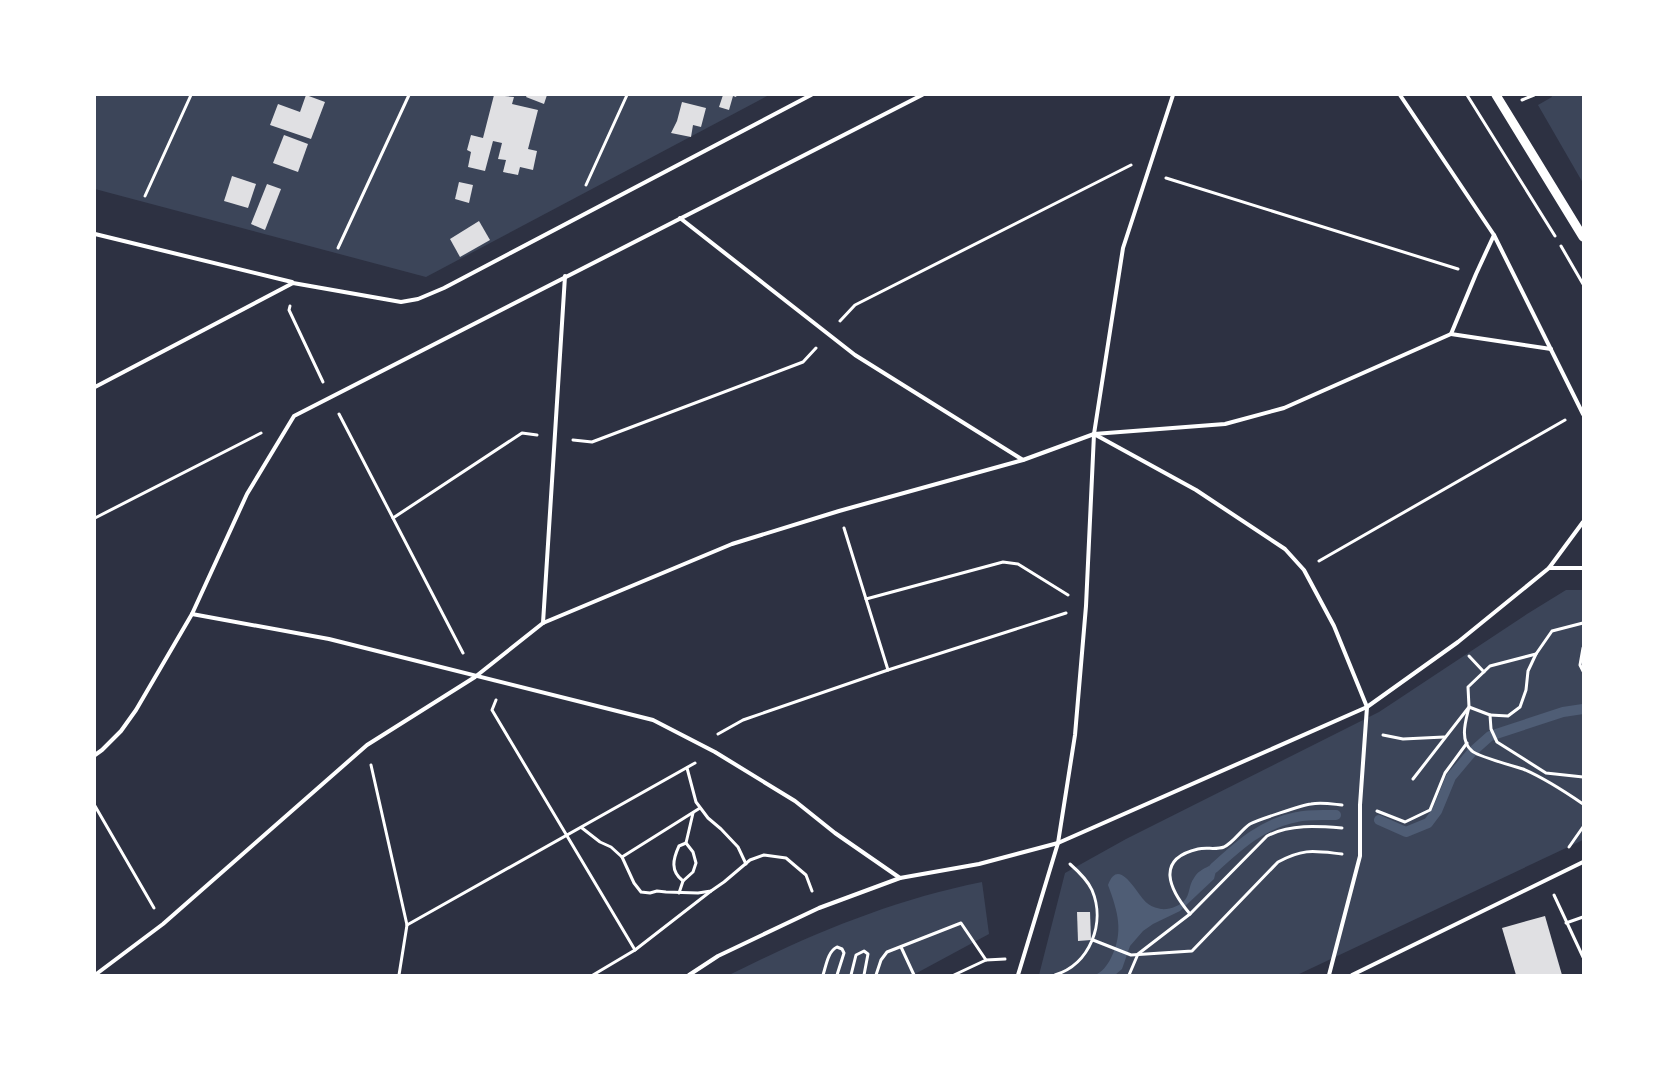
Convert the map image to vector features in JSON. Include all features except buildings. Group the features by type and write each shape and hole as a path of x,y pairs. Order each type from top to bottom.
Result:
{"street":[{"path":"1496,95 1583,237"}],"lane":[{"path":"95,234 293,283 401,302 418,299 444,288 811,95"},
{"path":"95,755 121,731 136,710 192,614 247,494 294,416 922,95"},
{"path":"1018,975 1058,843 1075,735 1086,606 1094,434 1123,248 1173,95"},
{"path":"1400,95 1494,235 1582,413"},
{"path":"680,218 855,355 1023,460"},
{"path":"1451,334 1494,235"},
{"path":"543,623 565,276"},
{"path":"95,387 293,283"},
{"path":"95,975 163,924 367,745 475,677 543,623 732,544 839,511 1023,460 1094,434 1225,424 1284,408 1451,334 1550,349"},
{"path":"1094,434 1196,490 1285,549 1304,570 1334,626 1367,707 1360,806 1360,856 1329,975"},
{"path":"689,975 718,956 819,908 900,878 979,864 1058,843 1367,707 1458,642 1550,568 1583,522"},
{"path":"1550,568 1583,568"},
{"path":"192,614 328,639 653,720 704,745 795,801 835,833 900,878"},
{"path":"1352,975 1583,862"}],"path":[{"path":"145,196 191,95"},
{"path":"338,248 409,95"},
{"path":"586,185 627,95"},
{"path":"1467,95 1583,284"},
{"path":"393,518 522,433 592,442 803,362 856,304 1155,152"},
{"path":"1149,172 1476,274"},
{"path":"293,283 289,310 331,397 475,677"},
{"path":"1304,570 1582,413"},
{"path":"95,518 294,416"},
{"path":"839,511 888,670"},
{"path":"866,599 1003,562 1018,564 1086,606"},
{"path":"704,745 718,733 743,720 888,670 1086,606"},
{"path":"1469,707 1490,716 1508,716 1520,707 1526,690 1528,671 1536,654 1552,631 1583,623"},
{"path":"1583,648 1580,665 1583,671"},
{"path":"1536,654 1490,666 1468,687 1469,707 1464,729 1467,743 1472,752 1524,770 1563,790 1583,804"},
{"path":"504,684 492,710 635,950"},
{"path":"1413,779 1469,707"},
{"path":"1490,716 1491,729 1497,742 1546,773 1583,777"},
{"path":"1365,731 1403,739 1444,737"},
{"path":"1190,914 1172,888 1169,872 1175,859 1200,848 1226,846 1251,824 1312,804 1360,806 1405,822 1430,810 1445,773 1467,743"},
{"path":"367,745 406,925 399,975"},
{"path":"406,925 715,752"},
{"path":"686,768 696,802 708,818 738,847 746,864"},
{"path":"95,806 163,924"},
{"path":"622,857 700,808"},
{"path":"686,843 693,812"},
{"path":"1129,975 1138,954 1190,914 1267,836 1280,829 1322,826 1360,830"},
{"path":"582,828 600,842 611,847 622,857 634,883 641,892 650,893 657,890 698,893 711,891"},
{"path":"683,881 677,876 674,869 674,856 679,846 686,843"},
{"path":"679,892 683,881 693,872 696,862 693,852 686,843"},
{"path":"1093,940 1131,955 1192,951 1278,862 1307,850 1360,856"},
{"path":"593,975 635,950 750,860 764,854 786,858 806,875 819,908"},
{"path":"1054,855 1069,863 1082,874 1092,889 1097,905 1097,923 1093,940 1081,959 1062,973 1055,975"},
{"path":"1547,878 1583,958"},
{"path":"1566,923 1583,917"},
{"path":"876,975 883,955 887,952 961,924 986,960"},
{"path":"823,975 830,953 837,947 842,949 844,953 837,975"},
{"path":"901,947 914,975"},
{"path":"851,975 856,955 864,951 868,954 864,975"},
{"path":"954,975 986,960 1023,958"}],"shaded area":[{"path":"95,95 769,95 426,277 95,189"},
{"path":"1551,95 1583,95 1583,183 1538,105 1552,97"},
{"path":"1566,590 1583,590 1583,840 1297,975 1039,975 1065,873 1126,839 1379,712"},
{"path":"1209,866 1216,871 1214,879 1180,911 1143,931 1130,946 1122,969 1115,975 1095,975 1108,964 1115,949 1117,939 1117,913 1108,885 1112,877 1117,874 1123,875 1148,904 1159,909 1167,909 1177,906 1185,900 1195,876"},
{"path":"982,882 989,934 913,975 729,975 821,932 852,920 916,898"}],"waterway":[{"path":"1379,820 1406,832 1428,823 1437,811 1451,777 1472,752 1490,736 1563,712 1583,709"},
{"path":"1214,868 1252,836 1273,824 1302,816 1336,815"}]}
